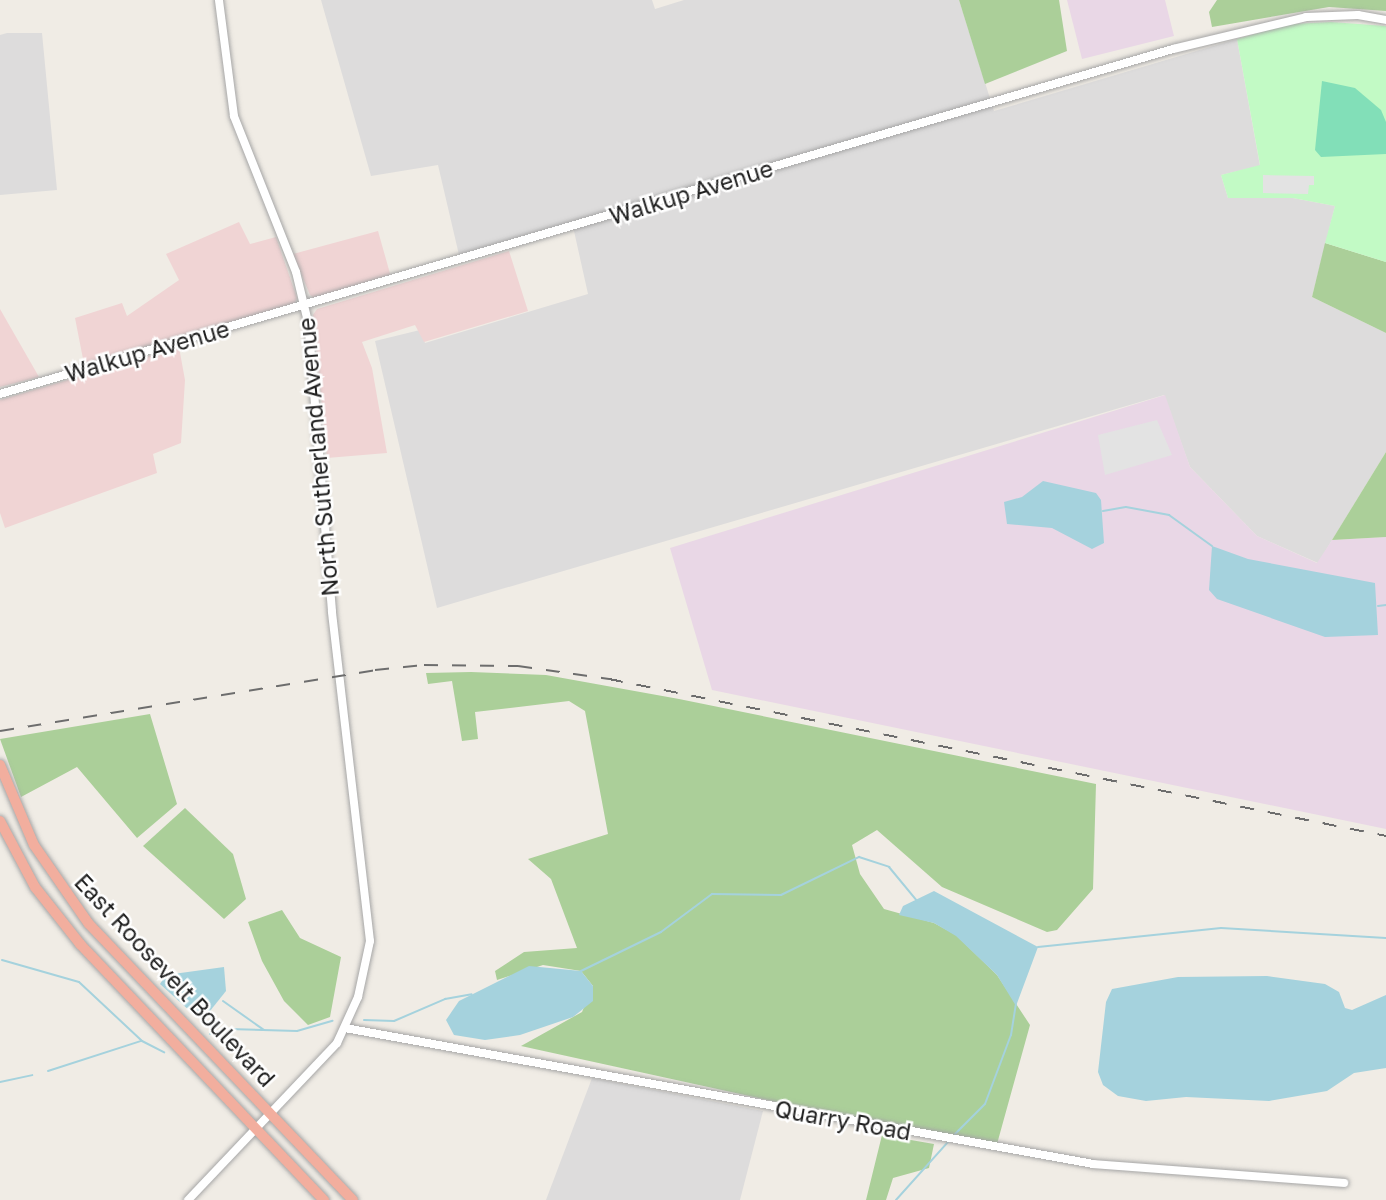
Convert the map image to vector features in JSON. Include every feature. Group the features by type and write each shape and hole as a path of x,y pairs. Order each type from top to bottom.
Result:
{"highway":[{"name":"East Roosevelt Boulevard","path":"0,765 34,845 89,924 353,1200"},
{"name":"East Roosevelt Boulevard","path":"0,821 35,887 80,944 324,1200"}],"street":[{"name":"North Sutherland Avenue","path":"188,1200 255,1128 316,1069 345,1027 364,975 370,941 339,676 305,307 294,267 234,116 219,0"},
{"name":"Walkup Avenue","path":"0,394 1266,24 1337,16 1386,20"},
{"name":"Quarry Road","path":"345,1027 1093,1164 1283,1182 1344,1183"}],"shaded area":[{"path":"321,0 652,0 655,9 684,0 959,0 994,111 1237,39 1260,166 1221,175 1228,198 1293,198 1335,206 1312,297 1386,333 1386,452 1318,563 1257,536 1190,467 1164,395 437,608 375,341 420,330 425,343 588,294 572,222 459,255 438,165 371,176"},
{"path":"1067,0 1165,0 1174,36 1082,59"},
{"path":"42,33 57,190 0,195 0,35"},
{"path":"1263,175 1314,176 1314,185 1309,185 1308,194 1263,193"},
{"path":"239,222 250,244 276,237 297,298 294,304 84,364 75,318 122,303 127,316 179,280 166,254"},
{"path":"378,231 391,277 314,298 310,295 293,254"},
{"path":"509,251 528,311 424,342 415,325 362,342 372,368 387,453 327,458 313,315 317,309"},
{"path":"0,309 39,377 0,387"},
{"path":"179,347 185,380 181,443 153,454 157,473 5,528 0,513 0,400"},
{"path":"1165,395 1190,467 1257,536 1317,563 1332,540 1386,537 1386,829 712,690 670,548"},
{"path":"1157,420 1172,455 1105,475 1098,435"},
{"path":"592,1078 763,1111 740,1200 546,1200"}],"green space":[{"path":"959,0 1059,0 1067,51 985,84"},
{"path":"1217,0 1386,0 1386,11 1329,7 1212,27 1209,12"},
{"path":"1331,22 1386,26 1386,262 1325,243 1335,206 1293,198 1228,198 1221,175 1260,165 1237,39 1290,24"},
{"path":"1322,81 1355,88 1381,110 1386,122 1386,154 1321,157 1315,150"},
{"path":"1325,243 1386,262 1386,333 1312,297"},
{"path":"1386,452 1386,537 1332,540"},
{"path":"426,673 546,675 679,699 1096,784 1093,889 1057,930 1047,932 942,887 877,830 852,845 860,874 884,909 934,923 956,935 997,975 1030,1025 997,1144 850,1118 521,1046 582,1012 593,986 581,971 543,965 497,980 495,971 524,952 577,948 551,879 528,859 608,834 585,711 569,701 475,712 478,739 462,741 452,681 428,684"},
{"path":"150,714 177,804 137,838 77,767 21,797 0,739"},
{"path":"185,808 233,854 246,899 224,919 143,846"},
{"path":"282,910 300,938 341,957 330,1017 308,1025 284,1001 262,961 248,922"},
{"path":"882,1135 934,1144 929,1168 893,1178 886,1200 866,1200"}],"water":[{"path":"1043,481 1096,493 1101,500 1104,543 1092,549 1052,528 1007,524 1004,502 1022,497"},
{"path":"1212,546 1248,559 1375,583 1378,635 1325,637 1217,599 1209,590"},
{"path":"934,891 1038,947 1016,1006 997,975 956,936 934,923 899,915 903,906"},
{"path":"529,966 581,971 593,986 593,1001 573,1017 520,1035 485,1040 454,1035 446,1020 459,1001"},
{"path":"224,967 226,991 210,1011 191,1012 160,984 166,975"},
{"path":"1267,976 1325,984 1339,992 1345,1008 1352,1010 1386,995 1386,1068 1354,1073 1327,1091 1269,1101 1186,1097 1146,1101 1118,1096 1103,1085 1098,1072 1106,1002 1112,989 1178,977"}],"waterway":[{"path":"1103,511 1126,507 1169,515 1212,546"},
{"path":"1378,606 1386,605"},
{"path":"581,971 661,932 712,894 781,895 859,857 889,867 917,901"},
{"path":"1038,947 1221,928 1386,938"},
{"path":"2,960 79,982 142,1041 164,1052"},
{"path":"364,1020 394,1021 445,999 472,994"},
{"path":"223,1001 264,1030"},
{"path":"955,1134 985,1104 1011,1035 1016,1004"},
{"path":"210,1034 228,1029 297,1031 333,1021"},
{"path":"48,1071 141,1041"},
{"path":"0,1082 32,1075"},
{"path":"896,1200 949,1141"}],"railway":[{"path":"0,731 375,670 424,665 518,666 609,679 1386,836"}]}
